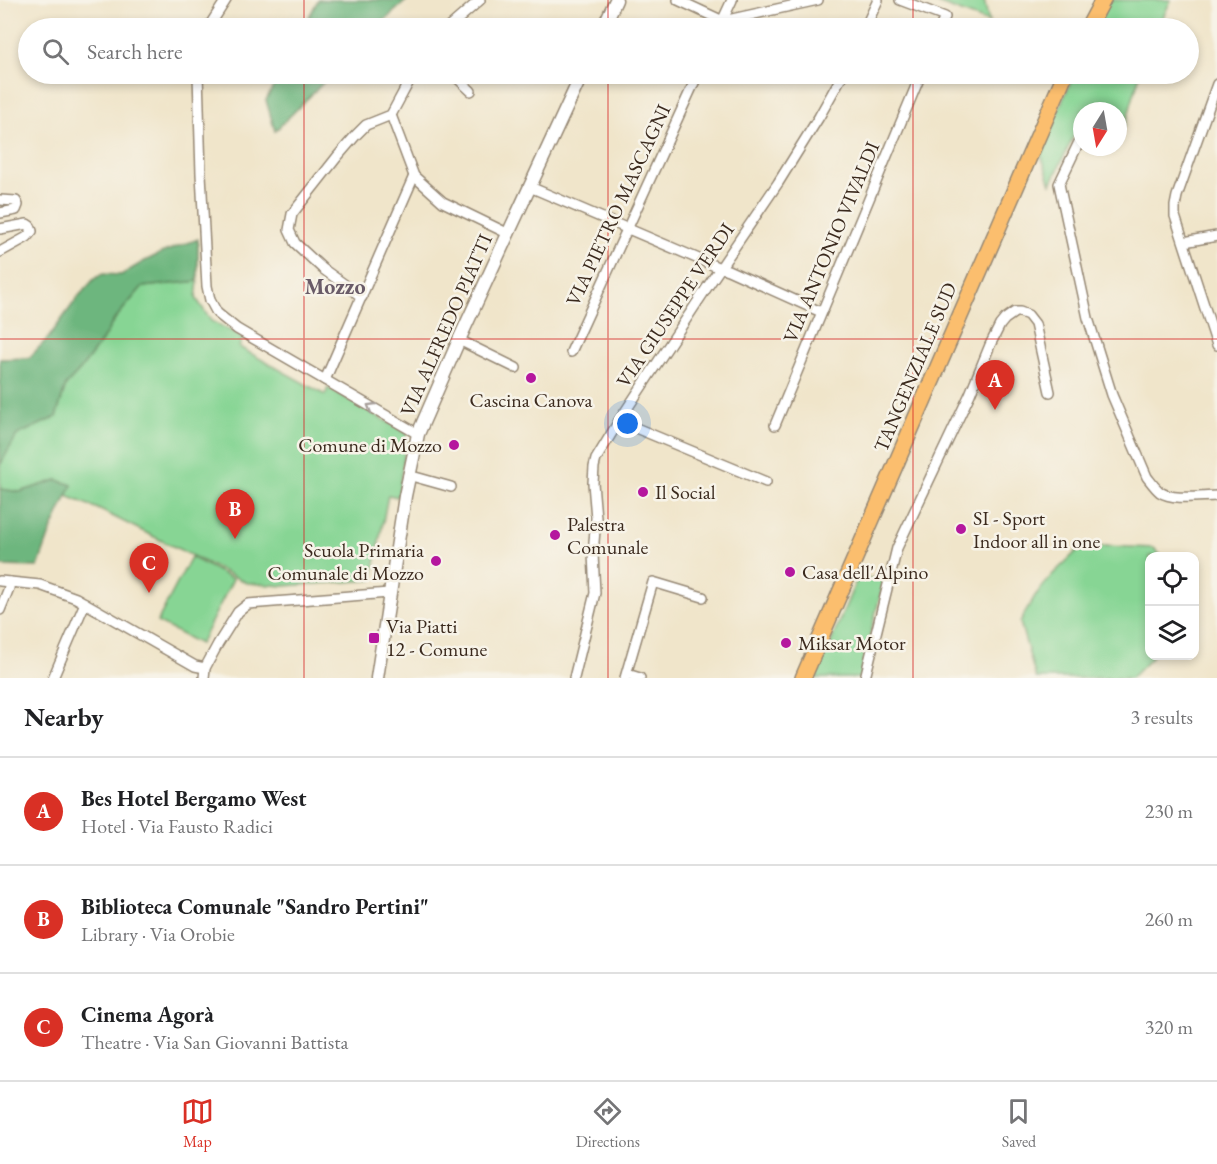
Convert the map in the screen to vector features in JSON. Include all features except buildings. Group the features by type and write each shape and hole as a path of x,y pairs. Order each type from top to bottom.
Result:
{"highway":[{"path":"1090,18 1096,0"},
{"path":"1092,18 1103,0"},
{"name":"TANGENZIALE SUD","path":"803,678 1060,84"}],"street":[{"path":"214,18 226,0"},
{"path":"459,18 480,0"},
{"path":"608,18 616,0"},
{"path":"678,0 709,18"},
{"path":"724,18 732,0"},
{"path":"748,18 818,0"},
{"path":"870,18 878,0"},
{"path":"900,0 945,18"},
{"path":"198,84 207,286 210,300 218,313 237,328 418,434"},
{"path":"362,297 323,269 295,243 289,230 292,214 337,157 366,125 392,115 408,84"},
{"path":"464,84 471,91"},
{"name":"VIA ALFREDO PIATTI","path":"377,678 408,475 418,434 577,84"},
{"name":"VIA PIETRO MASCAGNI","path":"571,352 693,84"},
{"name":"VIA GIUSEPPE VERDI","path":"574,678 595,592 593,554 596,518 592,483 596,459 778,183 837,84"},
{"name":"VIA ANTONIO VIVALDI","path":"775,425 917,84"},
{"path":"1217,84 1175,206 1175,216 1217,345"},
{"path":"1207,114 1217,117"},
{"path":"392,115 414,176 443,202 508,234"},
{"path":"1073,155 1059,184 1088,318 1112,395 1147,477 1154,487 1169,496 1217,496"},
{"path":"325,380 414,176"},
{"path":"530,187 722,267 821,312"},
{"path":"0,200 16,201 18,205 16,210 0,213"},
{"path":"0,229 27,224 32,231 27,237 0,252"},
{"path":"1184,242 1217,236"},
{"path":"865,678 897,548 970,394 990,345 1000,325 1015,312 1028,315 1035,324 1050,392"},
{"path":"459,340 516,368"},
{"path":"620,421 766,482"},
{"path":"408,475 451,487"},
{"path":"0,581 40,585 85,603 204,673 218,644 238,612 248,604 389,593"},
{"path":"0,610 10,582"},
{"path":"640,678 626,676 653,582 703,597"},
{"path":"53,678 85,603"}],"green space":[{"path":"318,0 407,0 387,18 308,18"},
{"path":"929,0 984,0 988,18 978,18"},
{"path":"1106,0 1171,0 1163,18 1098,18"},
{"path":"275,84 322,84 275,131 266,100"},
{"path":"1070,84 1137,84 1127,119 1127,102 1073,102 1073,137 1051,184 1040,152"},
{"path":"198,239 198,281 142,287 114,320 101,342 66,385 56,417 17,435 0,465 0,359 29,358 49,337 78,297 94,279 102,274 121,275 161,253"},
{"path":"198,281 196,298 211,321 243,337 239,347 325,395 328,388 407,433 398,497 388,495 372,580 284,586 247,583 96,508 67,496 72,485 57,480 20,492 0,489 0,465 17,435 56,417 66,385 101,342 114,320 142,287"},
{"path":"57,480 72,485 50,533 38,567 0,566 0,489 20,492"},
{"path":"1106,546 1154,548 1158,552 1145,552 1145,660 1149,660 1131,678 1036,678 1020,622 1035,596 1052,575 1077,551"},
{"path":"191,557 233,579 200,644 157,622"},
{"path":"885,576 861,678 816,678 856,581"}],"place":[{"name":"Cascina Canova","path":"531,378"},
{"name":"Bes Hotel Bergamo West","path":"995,410"},
{"name":"Comune di Mozzo","path":"454,445"},
{"name":"Il Social","path":"643,492"},
{"name":"SI - Sport Indoor all in one","path":"961,529"},
{"name":"Palestra Comunale","path":"555,535"},
{"name":"Biblioteca Comunale \"Sandro Pertini\"","path":"235,539"},
{"name":"Scuola Primaria Comunale di Mozzo","path":"436,561"},
{"name":"Casa dell'Alpino","path":"790,572"},
{"name":"Cinema Agorà","path":"149,593"},
{"name":"Via Piatti 12 - Comune","path":"374,638"},
{"name":"Miksar Motor","path":"786,643"}],"district":[{"name":"Mozzo","path":"335,286"}]}
